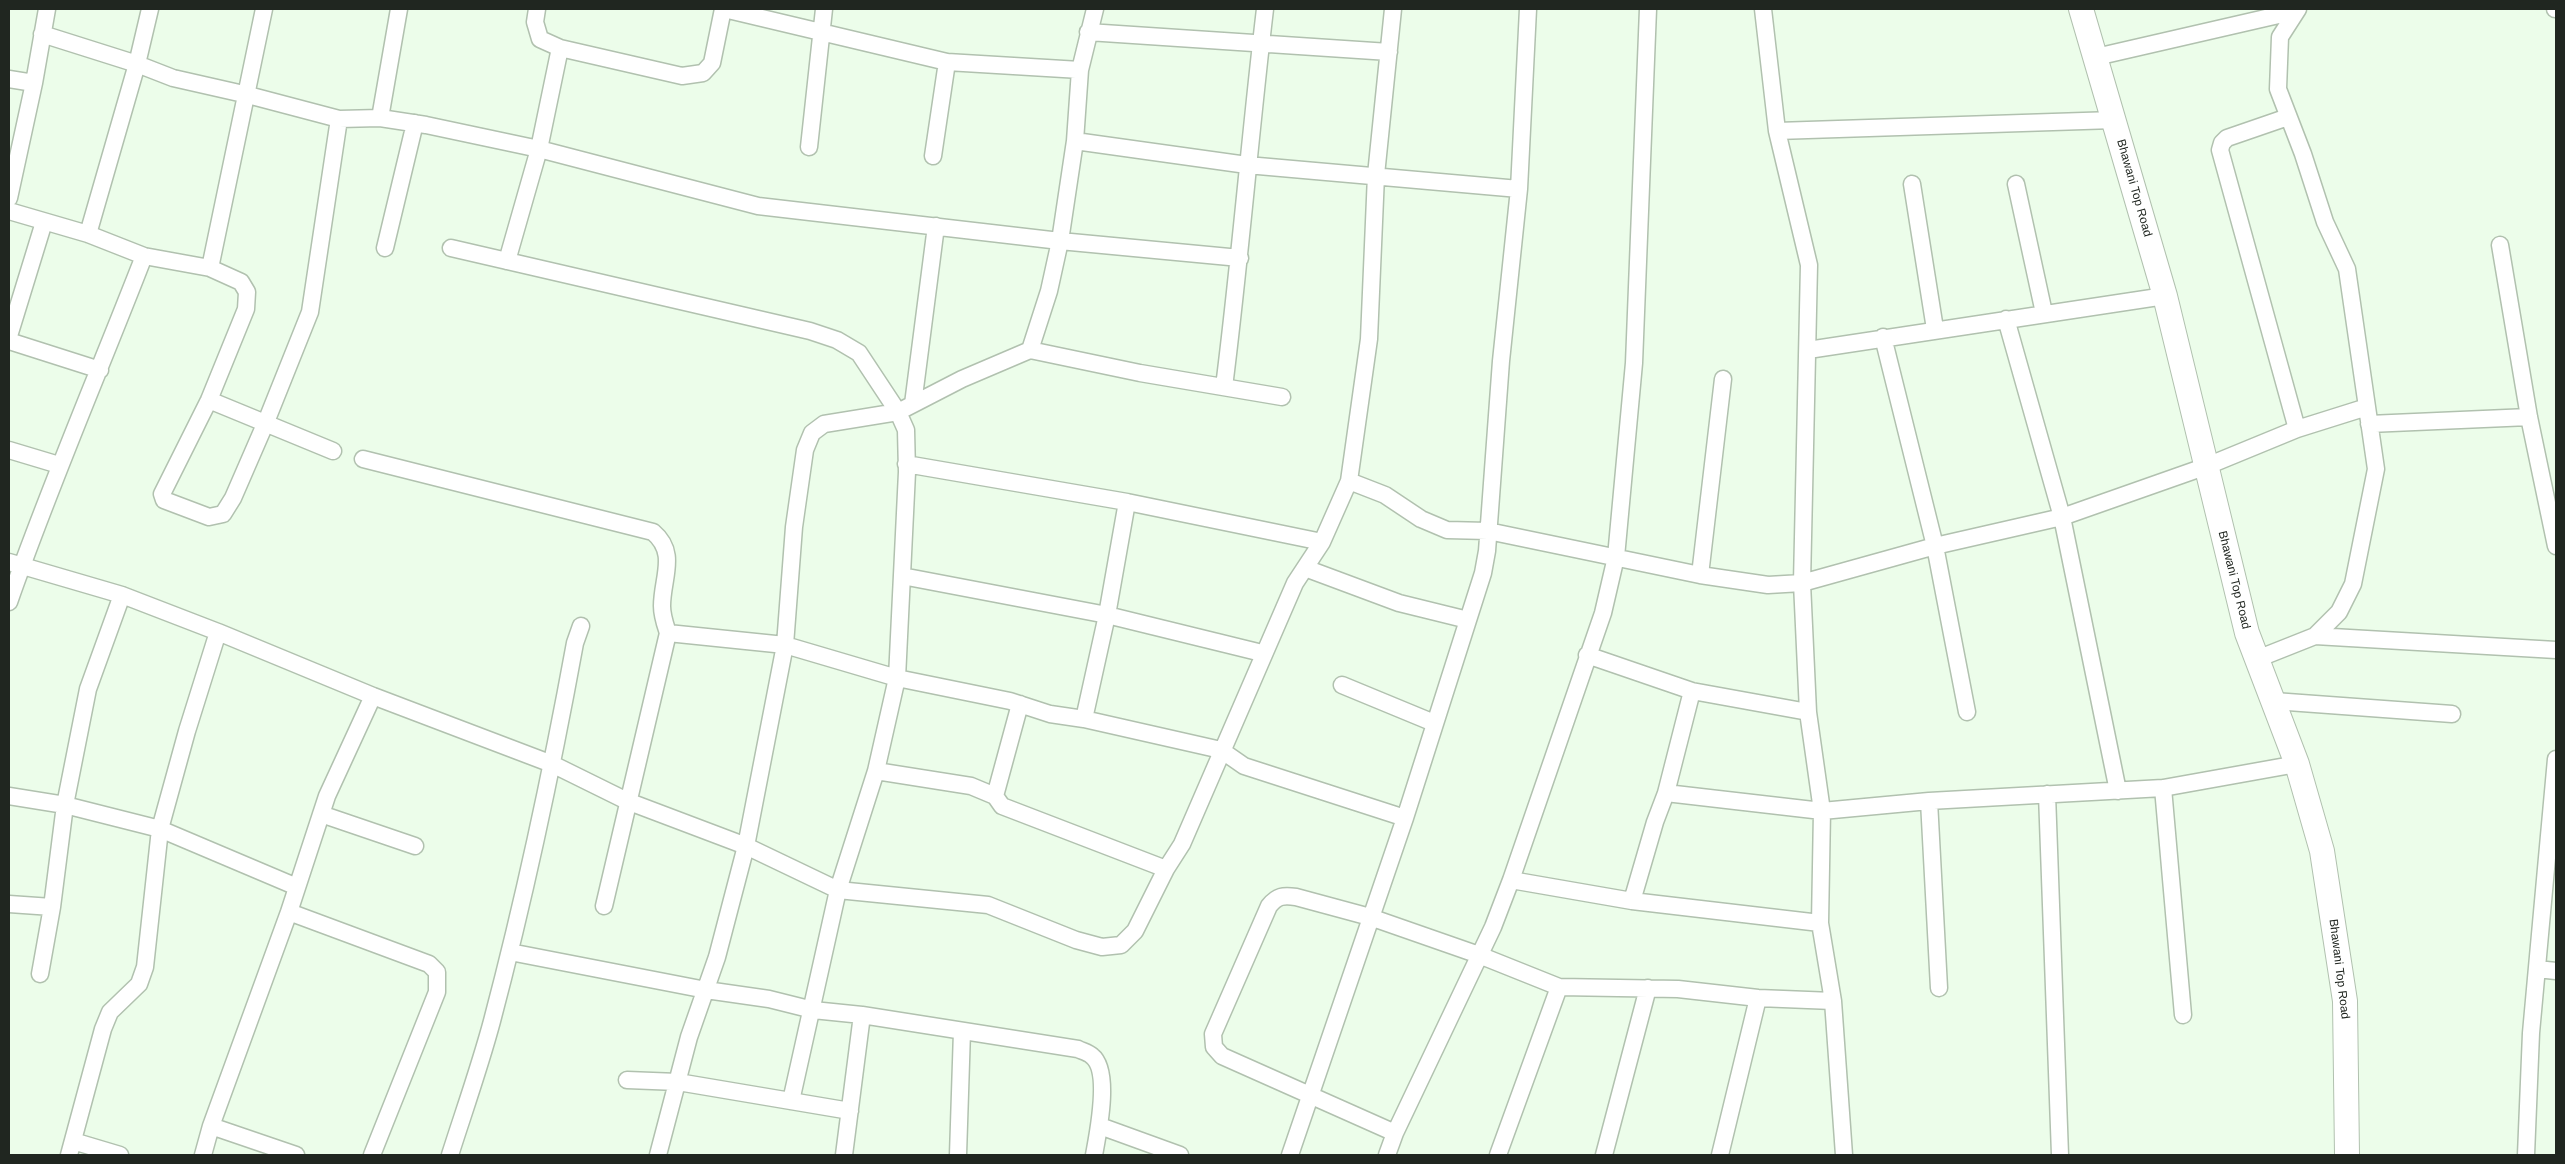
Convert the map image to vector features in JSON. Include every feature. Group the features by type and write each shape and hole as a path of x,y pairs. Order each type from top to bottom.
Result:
{"street":[{"path":"9,198 34,83 47,9"},
{"path":"88,234 137,64 150,9"},
{"path":"210,268 248,95 264,9"},
{"path":"380,118 398,9"},
{"path":"537,9 534,22 540,39 560,48 682,76 703,73 712,63 724,9 947,62 1080,70"},
{"path":"809,147 824,9"},
{"path":"1030,350 1049,291 1060,240 1075,141 1080,70 1095,9"},
{"path":"1224,387 1240,258 1247,165 1265,9"},
{"path":"15,565 122,595 218,632 373,696 552,764 627,802 746,846 838,890 988,905 1076,940 1102,947 1121,945 1135,930 1166,869 1182,844 1262,654 1295,583 1322,542 1349,481 1369,339 1376,176 1394,9"},
{"path":"1290,1155 1309,1094 1405,818 1483,573 1501,362 1519,189 1528,9"},
{"path":"1388,1155 1395,1133 1479,955 1511,880 1603,613 1616,557 1634,363 1648,9"},
{"path":"1763,9 1777,130 1809,265 1802,583 1808,712 1822,811 1820,923 1833,1001 1844,1155"},
{"name":"Bhawani Top Road","path":"2081,9 2165,296 2247,633 2274,701 2285,739 2297,764 2322,851 2345,1001 2347,1155"},
{"path":"2096,57 2235,17 2297,10"},
{"path":"2257,659 2315,636 2338,612 2353,584 2376,469 2347,269 2325,222 2303,154 2278,89 2280,37 2297,10"},
{"path":"1088,32 1389,52"},
{"path":"42,34 137,64 173,78 339,119 380,118 416,123 539,148 758,206 1240,258"},
{"path":"508,261 539,148 560,48"},
{"path":"933,156 947,62"},
{"path":"9,79 34,83"},
{"path":"2288,117 2227,138 2222,143 2220,150 2297,430"},
{"path":"9,211 88,234 144,256 210,268 241,282 247,292 246,309 209,400 162,494 164,500 209,517 223,514 233,498 266,422 310,312 339,119"},
{"path":"1777,130 2114,120"},
{"path":"386,248 416,123"},
{"path":"1075,141 1247,165 1519,189"},
{"path":"1912,184 1935,330"},
{"path":"2016,184 2044,313"},
{"path":"9,336 44,222"},
{"path":"913,404 936,226"},
{"path":"2500,245 2529,417 2556,546"},
{"path":"451,248 810,331 837,340 859,354 898,412 906,430 897,678 876,771 838,890 813,1010 791,1101"},
{"path":"9,602 15,565 100,370 144,256"},
{"path":"1808,350 1883,337 2165,296"},
{"path":"2006,319 2062,517 2118,792"},
{"path":"1883,337 1935,546 1968,712"},
{"path":"9,341 100,370"},
{"path":"658,1155 689,1036 706,990 746,846 785,645 794,527 805,450 812,433 824,424 898,412 962,379 1030,350 1140,373 1282,398"},
{"path":"1700,575 1723,379"},
{"path":"209,400 333,451"},
{"path":"1349,481 1385,495 1421,520 1447,530 1488,530 1700,575 1768,585 1802,583 1935,546 2062,517 2207,466 2297,430 2367,407"},
{"path":"2369,424 2529,417"},
{"path":"9,450 59,465"},
{"path":"364,459 653,532 664,542 668,558 662,606 668,633 604,906"},
{"path":"906,464 1127,502 1322,542"},
{"path":"1084,719 1108,616 1127,502"},
{"path":"1305,568 1399,603 1468,620"},
{"path":"902,576 1108,616 1262,654"},
{"path":"40,974 52,908 66,805 88,689 122,595"},
{"path":"450,1155 492,1023 510,952 552,764 575,642 581,626"},
{"path":"120,1155 71,1148 103,1029 110,1012 139,984 146,967 160,829 187,731 218,632"},
{"path":"668,633 785,645 897,678 1020,704 1050,714 1084,719 1222,750 1244,766 1405,818"},
{"path":"2315,636 2556,650"},
{"path":"1587,655 1692,691 1808,712"},
{"path":"1342,685 1434,723"},
{"path":"1632,901 1655,822 1666,793 1692,691"},
{"path":"202,1155 210,1126 289,912 321,814 373,696"},
{"path":"2274,701 2452,714"},
{"path":"995,796 1020,704"},
{"path":"2526,1155 2530,1033 2556,759"},
{"path":"1666,793 1822,811 1929,801 2163,788 2297,764"},
{"path":"876,771 971,786 995,796 1002,806 1166,869"},
{"path":"2163,788 2183,1015"},
{"path":"2048,794 2060,1155"},
{"path":"9,796 66,805 160,829 297,887"},
{"path":"1929,801 1939,988"},
{"path":"321,814 415,846"},
{"path":"1511,880 1632,901 1820,923"},
{"path":"1395,1133 1222,1056 1214,1047 1213,1034 1269,906 1275,898 1284,895 1296,897 1370,917 1479,955 1559,987 1648,988 1758,998 1833,1001"},
{"path":"9,904 52,908"},
{"path":"289,912 429,964 437,972 437,992 372,1155"},
{"path":"510,952 706,990 769,999 813,1010 862,1015 1078,1049 1093,1056 1102,1073 1100,1126 1094,1155"},
{"path":"2537,969 2556,971"},
{"path":"1498,1155 1559,987"},
{"path":"1604,1155 1648,988"},
{"path":"1721,1155 1758,998"},
{"path":"844,1155 862,1015"},
{"path":"958,1155 962,1031"},
{"path":"628,1080 678,1082 850,1110"},
{"path":"210,1126 296,1155"},
{"path":"1100,1126 1180,1155"}]}
